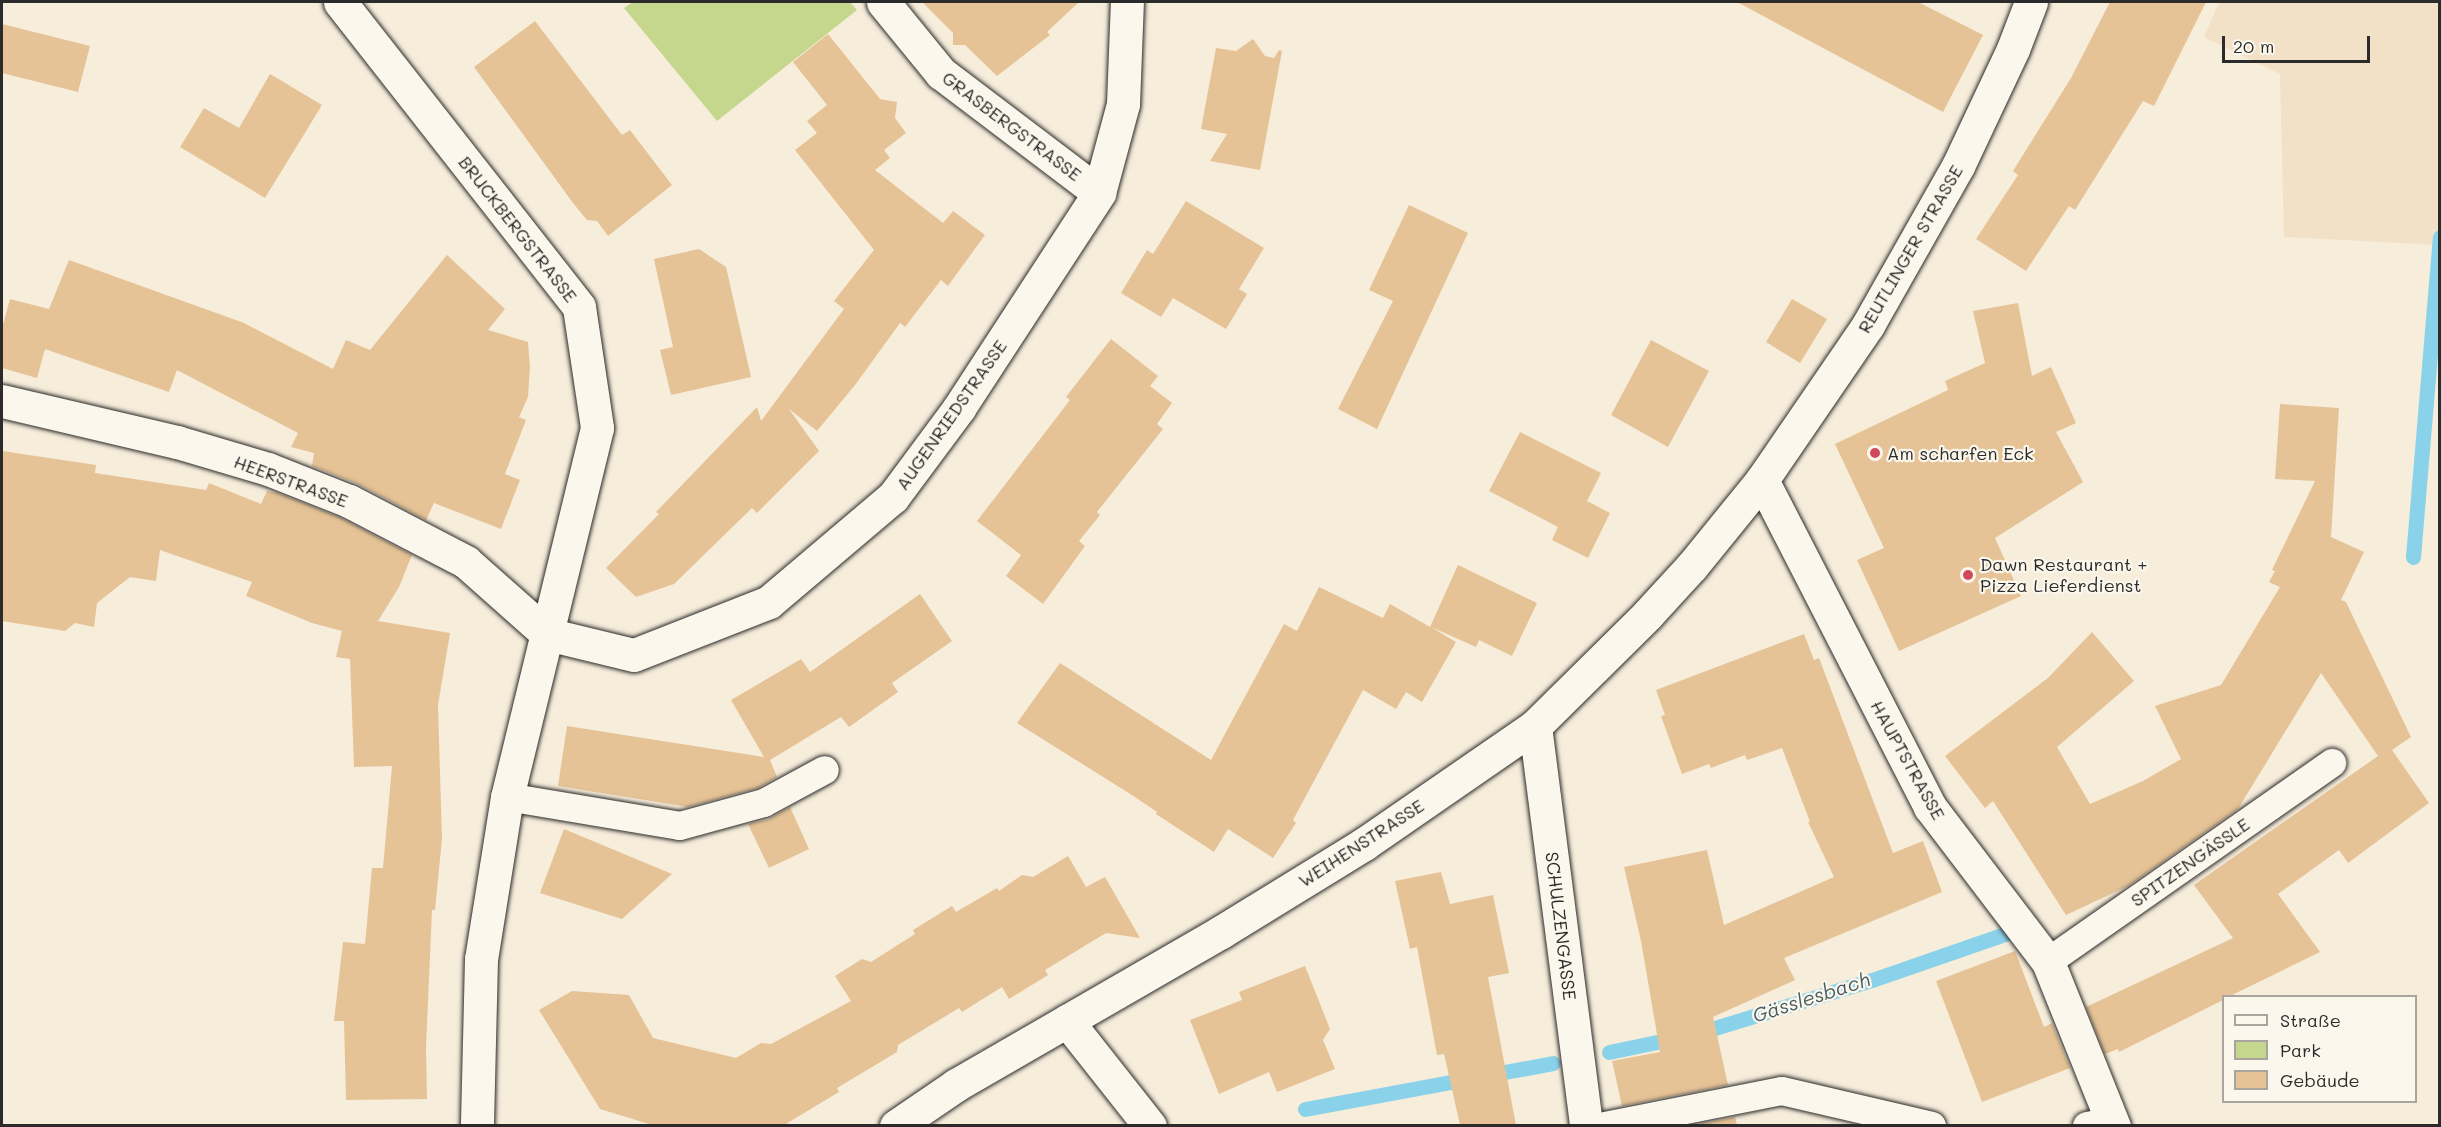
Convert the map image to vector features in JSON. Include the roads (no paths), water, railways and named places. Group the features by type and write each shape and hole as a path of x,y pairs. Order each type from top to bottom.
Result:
{"street":[{"name":"BRUCKBERGSTRASSE","path":"340,2 579,307 597,428 507,797 481,959 477,1125"},
{"name":"GRASBERGSTRASSE","path":"883,2 940,73 1099,193"},
{"name":"AUGENRIEDSTRASSE","path":"546,634 634,655 769,602 893,497 960,408 1099,193 1123,104 1127,2"},
{"name":"REUTLINGER STRASSE","path":"1762,480 1868,325 1947,187 2013,49 2031,2"},
{"name":"HEERSTRASSE","path":"2,401 177,442 268,469 349,501 466,562 546,634"},
{"name":"WEIHENSTRASSE","path":"896,1125 956,1085 1221,932 1364,844 1535,726 1648,614 1692,566 1762,480"},
{"name":"HAUPTSTRASSE","path":"1762,480 1930,807 2048,962 2104,1124"},
{"name":"SCHULZENGASSE","path":"1535,726 1586,1125"},
{"path":"1067,1022 1150,1125"}],"lane":[{"name":"SPITZENGÄSSLE","path":"2048,962 2332,763"},
{"path":"507,797 680,826 764,803 825,770"},
{"path":"1605,1125 1782,1091 1932,1125"}],"waterway":[{"name":"Gässlesbach","path":"2413,557 2440,237"},
{"name":"Gässlesbach","path":"1609,1052 1695,1034 1872,980 2011,932"},
{"name":"Gässlesbach","path":"1305,1109 1553,1063"}],"place":[{"name":"Am scharfen Eck","path":"1875,453"},
{"name":"Dawn Restaurant + Pizza Lieferdienst","path":"1968,575"}]}
